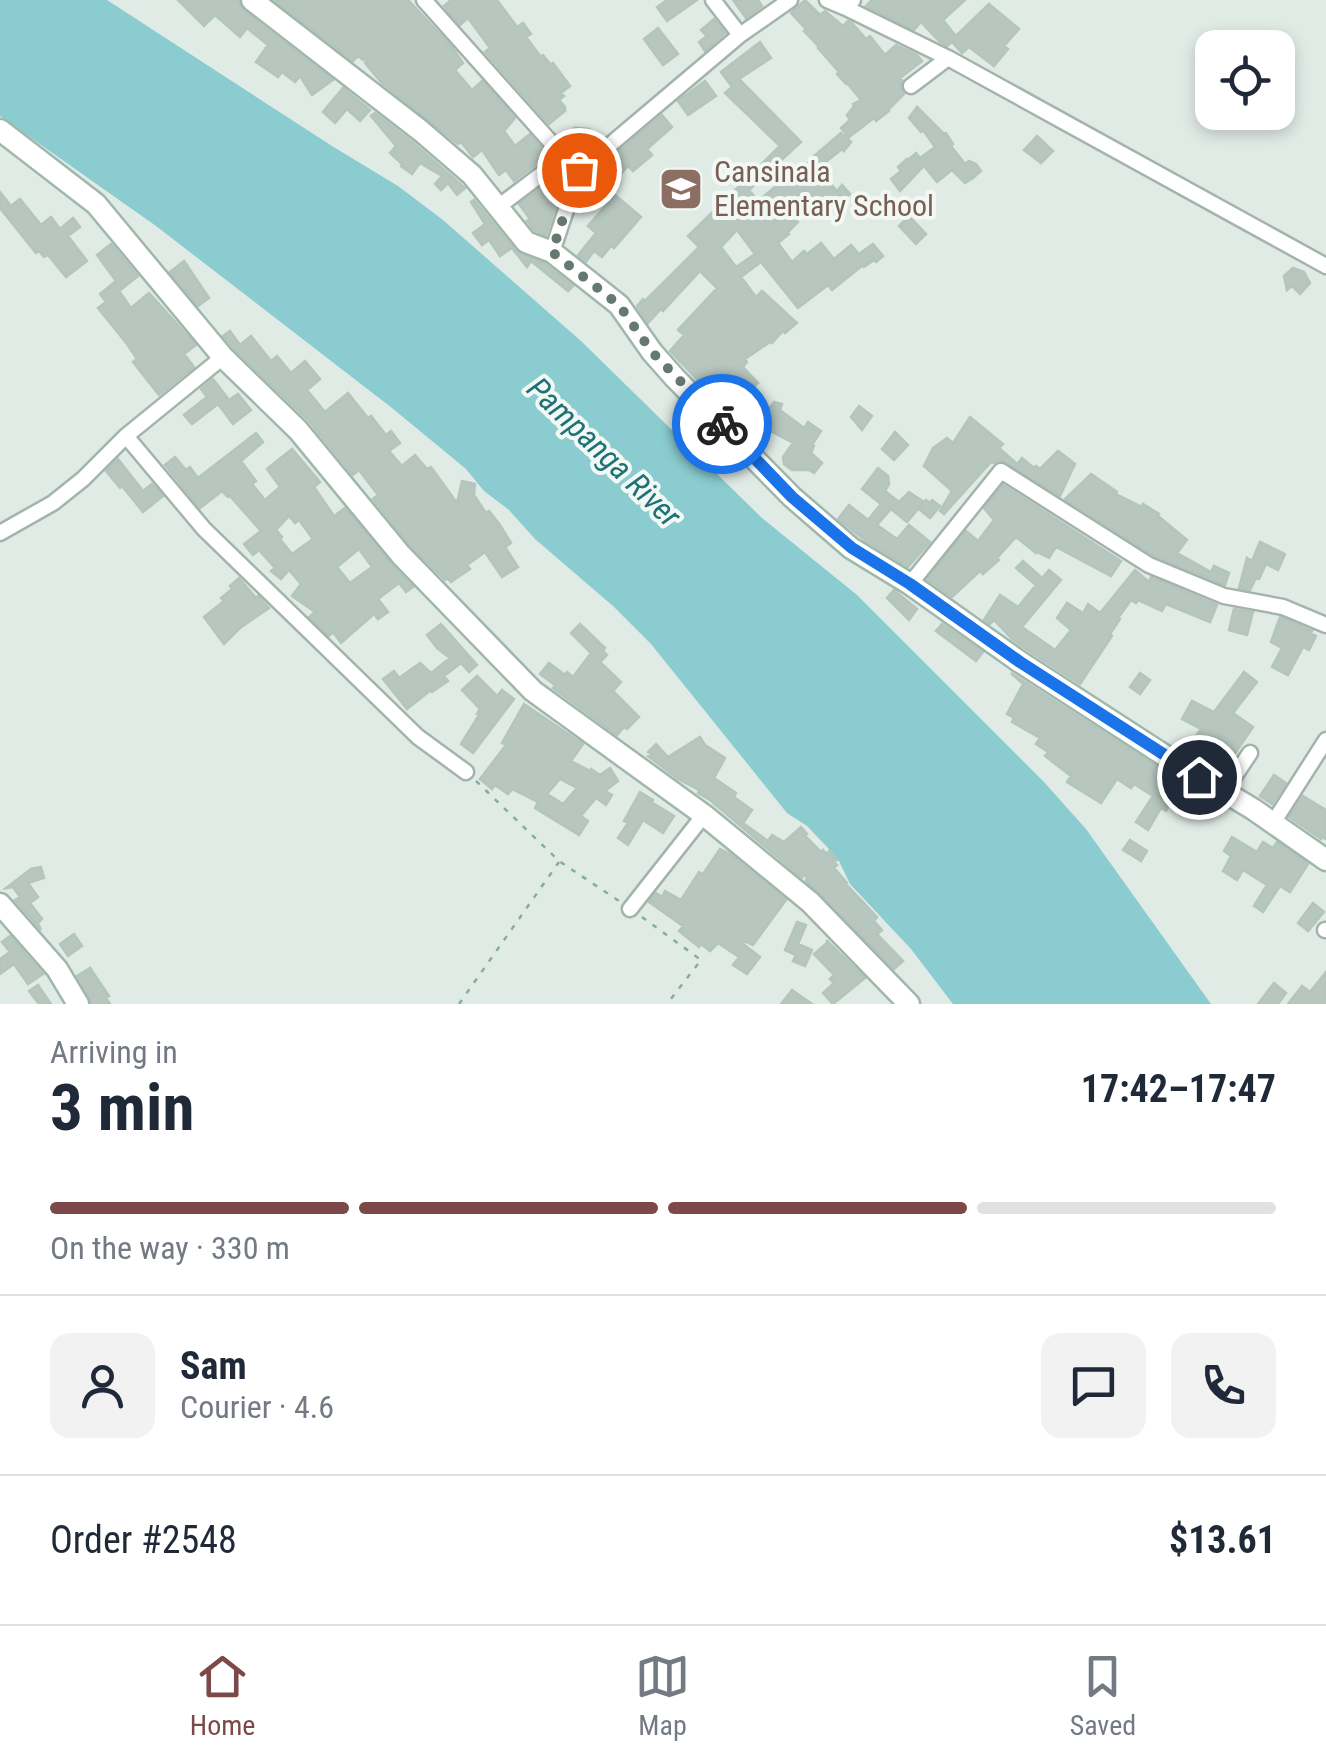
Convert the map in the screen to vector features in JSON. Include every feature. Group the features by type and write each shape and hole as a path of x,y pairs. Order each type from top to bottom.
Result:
{"street":[{"path":"252,0 421,131 472,176 526,242 552,252 619,305 664,365 792,497 852,548 1326,860"},
{"path":"424,0 579,170"},
{"path":"714,0 740,35"},
{"path":"552,252 579,170 740,35 790,0"},
{"path":"827,0 850,4 1326,266"},
{"path":"911,86 948,58"},
{"path":"0,130 96,204 224,357 298,430 401,555 533,692 704,815 810,902 908,1004"},
{"path":"498,207 564,157"},
{"path":"0,533 53,503 126,436 224,357"},
{"path":"126,436 204,528 418,737 466,772"},
{"path":"910,584 1001,471 1149,565 1224,596 1283,607 1326,624"},
{"path":"1273,823 1326,740"},
{"path":"1224,792 1250,753"},
{"path":"630,909 704,815"},
{"path":"0,904 56,970 78,1004"}],"path":[{"path":"466,772 559,861 701,960 667,1004"},
{"path":"459,1004 559,861"}],"water":[{"name":"Pampanga River","path":"0,0 107,0 398,186 443,220 581,341 762,518 857,595 1044,782 1086,829 1211,1004 953,1004 911,949 850,884 839,861 807,826 787,813 651,644 484,491 466,469 156,226 0,116"}],"building":[{"path":"178,0 238,0 244,11 333,80 312,95 300,76 295,82 282,72 278,77 256,62 268,45 247,28 240,37 215,15 204,26"},
{"path":"274,0 408,0 452,47 463,63 455,70 472,90 482,81 515,118 504,131 515,146 530,134 548,155 514,181 506,170 499,175 482,150 473,157 461,142 458,144 381,82 365,63 370,56 363,60 358,56 353,61"},
{"path":"451,0 497,0 517,27 523,23 531,34 526,37 570,86 559,100 565,111 549,124 485,52 490,48 468,18 460,25 444,6"},
{"path":"667,0 697,0 667,21 657,7"},
{"path":"733,0 758,0 762,6 746,18"},
{"path":"805,0 820,15 825,11 843,26 848,21 852,23 866,39 870,36 885,55 896,45 922,61 900,78 904,94 889,111 849,137 841,128 850,120 847,115 853,104 861,100 791,13"},
{"path":"872,0 965,0 943,20 956,36 989,4 1019,29 994,66 969,47 962,53 952,42 947,46 940,42 921,22 914,30 866,6"},
{"path":"714,19 725,33 705,51 699,42 707,36 701,30"},
{"path":"658,28 678,54 663,65 644,39"},
{"path":"760,42 771,58 739,79 801,142 749,190 758,201 797,169 800,172 841,133 851,142 817,169 837,191 842,185 850,194 824,218 800,194 785,210 798,222 778,243 792,262 821,243 834,259 851,245 859,254 873,244 883,256 863,265 832,290 828,285 798,308 761,262 741,277 756,297 762,291 797,323 745,359 743,367 758,383 746,394 730,376 716,392 731,404 742,391 757,406 740,424 670,351 684,335 678,330 717,288 700,271 648,323 637,306 699,247 688,236 780,146 725,93 732,87 721,72","holes":["737,230 755,254 736,267 721,247"]},
{"path":"705,81 716,96 688,115 678,101"},
{"path":"343,88 370,110 360,121 347,109 335,123 323,112"},
{"path":"917,107 946,133 965,164 976,164 981,171 965,183 952,170 937,182 924,166 900,191 891,179 901,171 898,167 916,153 920,158 935,147 909,118"},
{"path":"375,113 465,188 457,195 448,183 441,190 435,184 442,176 420,163 412,174 401,166 390,153 396,146 371,116"},
{"path":"662,115 672,127 647,149 652,155 633,171 628,166 617,178 602,165"},
{"path":"574,128 589,129 589,149 579,157 574,151"},
{"path":"1037,136 1053,151 1041,163 1024,150"},
{"path":"563,171 567,174 546,235 534,230 519,204"},
{"path":"0,192 11,206 20,199 41,225 51,217 60,229 73,218 80,227 68,236 87,261 66,277 48,255 36,253 0,208"},
{"path":"615,195 641,217 614,248 611,246 602,257 594,251 586,262 578,255 596,233 588,226"},
{"path":"474,200 516,251 545,264 573,286 568,291 531,261 527,267 512,248 500,256 489,240 482,245 473,233 485,224 471,202"},
{"path":"909,216 926,234 916,244 899,226"},
{"path":"111,244 138,276 119,291 131,308 149,293 196,345 184,354 194,367 159,395 133,362 137,359 127,344 98,308 106,302 100,294 116,281 97,255"},
{"path":"184,261 209,298 198,306 170,272"},
{"path":"1293,268 1304,272 1310,283 1300,294 1292,286 1287,290 1284,276"},
{"path":"230,331 240,345 251,336 271,361 277,356 291,373 305,361 320,379 307,390 325,412 348,393 368,418 371,416 386,435 391,431 400,443 389,451 402,466 415,455 427,469 431,467 457,503 462,481 475,484 474,495 511,543 505,547 518,567 502,577 485,552 467,565 470,569 451,582 445,580 373,499 378,495 359,470 353,475 308,420 233,348 223,336"},
{"path":"213,379 229,400 238,394 251,410 233,424 218,404 192,424 184,415 207,397 201,389"},
{"path":"774,402 782,404 780,410 804,428 808,422 821,431 812,445 811,453 822,463 814,473 792,470 784,464 783,457 793,443 761,421"},
{"path":"859,406 872,416 862,430 851,417"},
{"path":"970,417 1003,444 999,448 1017,464 1022,458 1040,469 1058,451 1075,464 1060,496 1001,460 991,462 944,514 940,511 952,491 924,466 933,448 947,438 953,443"},
{"path":"895,432 908,445 894,460 882,449"},
{"path":"256,433 263,442 241,461 265,500 280,487 267,469 292,449 320,482 314,487 334,516 345,508 413,587 406,592 399,583 378,599 388,612 378,619 374,614 341,643 333,632 329,636 309,617 315,612 292,596 301,584 289,570 281,579 271,571 275,568 259,550 253,555 244,544 261,531 230,496 222,491 200,508 165,465 175,457 198,478","holes":["289,516 295,523 299,520 313,539 292,554 276,530","359,549 372,567 350,583 337,567"]},
{"path":"118,459 143,491 152,484 163,496 143,512 106,471"},
{"path":"878,468 888,476 885,491 899,502 909,492 924,502 907,522 891,509 877,525 897,539 909,525 930,542 908,567 838,519 849,505 868,520 881,504 862,489"},
{"path":"1091,474 1116,494 1159,514 1187,540 1177,553 1211,572 1214,566 1229,573 1225,585 1154,556 1065,499"},
{"path":"1003,485 1121,561 1111,576 1056,547 1049,558 1036,553 1016,537 999,560 983,574 980,571 952,597 927,579 966,531 978,541 994,520 984,508"},
{"path":"926,500 940,506 930,518 919,509"},
{"path":"1260,542 1285,554 1278,570 1266,564 1250,590 1239,588 1247,558 1252,561"},
{"path":"1023,561 1042,578 1049,570 1061,580 1022,627 1055,650 1071,630 1057,618 1067,603 1083,613 1088,604 1100,613 1135,570 1149,582 1151,577 1217,605 1210,622 1166,604 1162,611 1131,600 1080,684 1012,639 994,620 990,624 984,620 1000,595 1018,607 1036,585 1016,568"},
{"path":"239,578 269,608 224,644 204,617 224,601 221,598"},
{"path":"894,590 917,609 909,620 887,598"},
{"path":"1234,609 1253,612 1247,635 1229,630"},
{"path":"1280,617 1316,636 1309,650 1303,647 1288,675 1272,667 1282,648 1271,642"},
{"path":"441,624 477,665 469,672 461,663 444,676 448,681 407,709 383,679 394,671 399,678 420,663 431,673 450,658 427,635"},
{"path":"580,624 605,648 607,655 600,662 621,682 613,691 639,717 617,735 540,674 549,663 573,677 591,653 571,633"},
{"path":"942,624 983,652 976,661 936,631"},
{"path":"1244,672 1257,682 1233,713 1253,727 1229,762 1222,758 1218,764 1204,754 1199,761 1185,752 1201,729 1182,719 1192,701 1214,712"},
{"path":"1011,673 1182,783 1179,790 1197,801 1187,816 1169,805 1166,811 1161,808 1148,830 1136,822 1153,796 1134,784 1131,788 1117,779 1101,803 1067,782 1071,776 1036,744 1040,738 1012,722 1014,718 1007,714 1023,684"},
{"path":"1140,673 1150,680 1140,694 1130,687"},
{"path":"477,676 497,696 502,690 514,699 473,753 461,744 480,709 462,690"},
{"path":"524,704 583,744 571,761 600,775 610,768 618,781 605,791 612,795 606,805 596,798 581,816 588,821 579,835 535,808 538,802 512,789 508,794 495,785 492,789 480,779 506,745 502,743","holes":["560,779 577,788 563,804 547,794"]},
{"path":"700,737 725,758 714,778 752,810 743,823 768,841 772,835 784,842 801,827 821,852 829,851 837,860 834,868 877,917 874,921 882,930 877,934 903,961 894,969 806,881 807,877 802,878 699,790 648,756 656,744 668,757"},
{"path":"1274,775 1286,783 1272,804 1260,796"},
{"path":"640,792 674,816 663,833 643,820 628,845 618,838"},
{"path":"1303,796 1326,810 1326,839 1289,817"},
{"path":"1232,837 1257,852 1263,842 1273,848 1277,842 1308,864 1290,892 1280,886 1263,912 1254,906 1267,885 1243,870 1237,880 1223,871 1231,856 1224,851"},
{"path":"1130,840 1147,851 1141,861 1123,850"},
{"path":"720,849 786,900 753,945 744,941 760,957 747,974 733,965 739,957 718,943 710,951 701,944 699,947 679,931 683,926 649,902 656,893 662,897 665,891 681,900"},
{"path":"41,867 44,878 28,883 38,897 30,903 42,919 38,923 41,930 15,900 20,897 13,887 6,888 31,869"},
{"path":"1313,903 1324,912 1308,931 1298,923"},
{"path":"797,922 806,925 798,944 812,950 805,966 793,961 796,955 785,950"},
{"path":"74,934 82,946 68,956 60,944"},
{"path":"10,936 43,974 28,984 14,964 0,974 0,959 10,952 2,942"},
{"path":"826,940 865,978 833,1004 823,993 834,983 830,979 834,975 814,954"},
{"path":"90,968 109,996 106,998 110,1004 92,1004 77,976"},
{"path":"1326,972 1326,1004 1288,1004 1302,986 1310,992"},
{"path":"1274,983 1286,993 1278,1004 1258,1004"},
{"path":"38,985 51,1004 39,1004 29,991"},
{"path":"792,990 812,1004 781,1004"}],"way so far":[{"path":"579,170 552,252 619,305 652,352 722,424"}],"place":[{"name":"Cansinala Elementary School","path":"681,189"}],"route":[{"path":"722,424 792,497 852,548 1199,777"}]}
